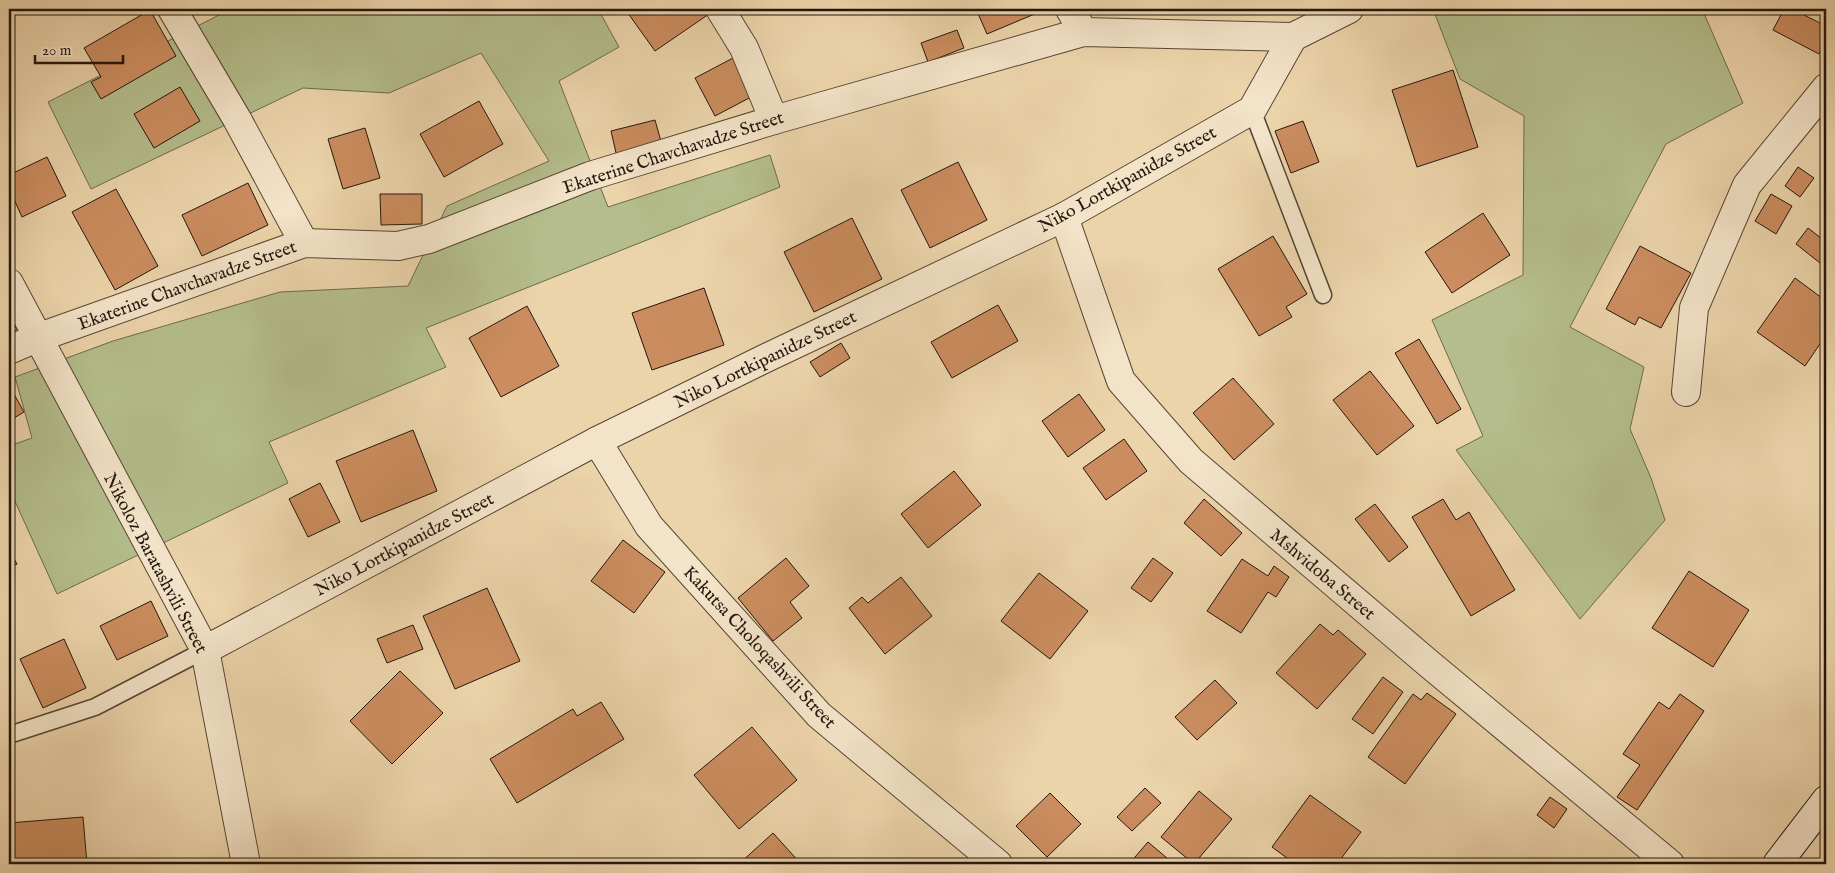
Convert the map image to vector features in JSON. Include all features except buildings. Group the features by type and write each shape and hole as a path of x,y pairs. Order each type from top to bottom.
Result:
{"street":[{"path":"172,9 238,119 304,243"},
{"path":"720,9 744,48 774,120"},
{"name":"Ekaterine Chavchavadze Street","path":"9,350 37,338 304,243 398,246 429,239 590,176 774,120 1077,20 1292,37 1349,9"},
{"path":"1252,110 1292,37"},
{"path":"1686,392 1694,308 1746,185 1826,88"},
{"name":"Niko Lortkipanidze Street","path":"205,650 597,441 766,358 1064,217 1252,110"},
{"name":"Mshvidoba Street","path":"1064,217 1121,381 1191,461 1428,663 1670,864"},
{"name":"Nikoloz Baratashvili Street","path":"9,283 205,650 246,864"},
{"name":"Kakutsa Choloqashvili Street","path":"597,441 649,526 819,715 998,864"},
{"path":"1777,864 1826,800"}],"lane":[{"path":"1252,110 1323,295"},
{"path":"9,735 95,707 205,650"}],"green space":[{"path":"221,9 598,9 619,47 559,81 608,207 770,155 780,187 426,328 446,367 269,442 288,483 57,594 9,488 9,446 32,438 15,377 113,341 280,292 408,286 447,206 549,161 481,53 389,93 303,88 91,189 48,102 223,13"},
{"path":"1433,9 1702,9 1743,103 1666,144 1570,327 1644,367 1630,429 1651,478 1665,520 1580,619 1456,450 1483,436 1432,320 1523,275 1524,116 1460,79"}]}
